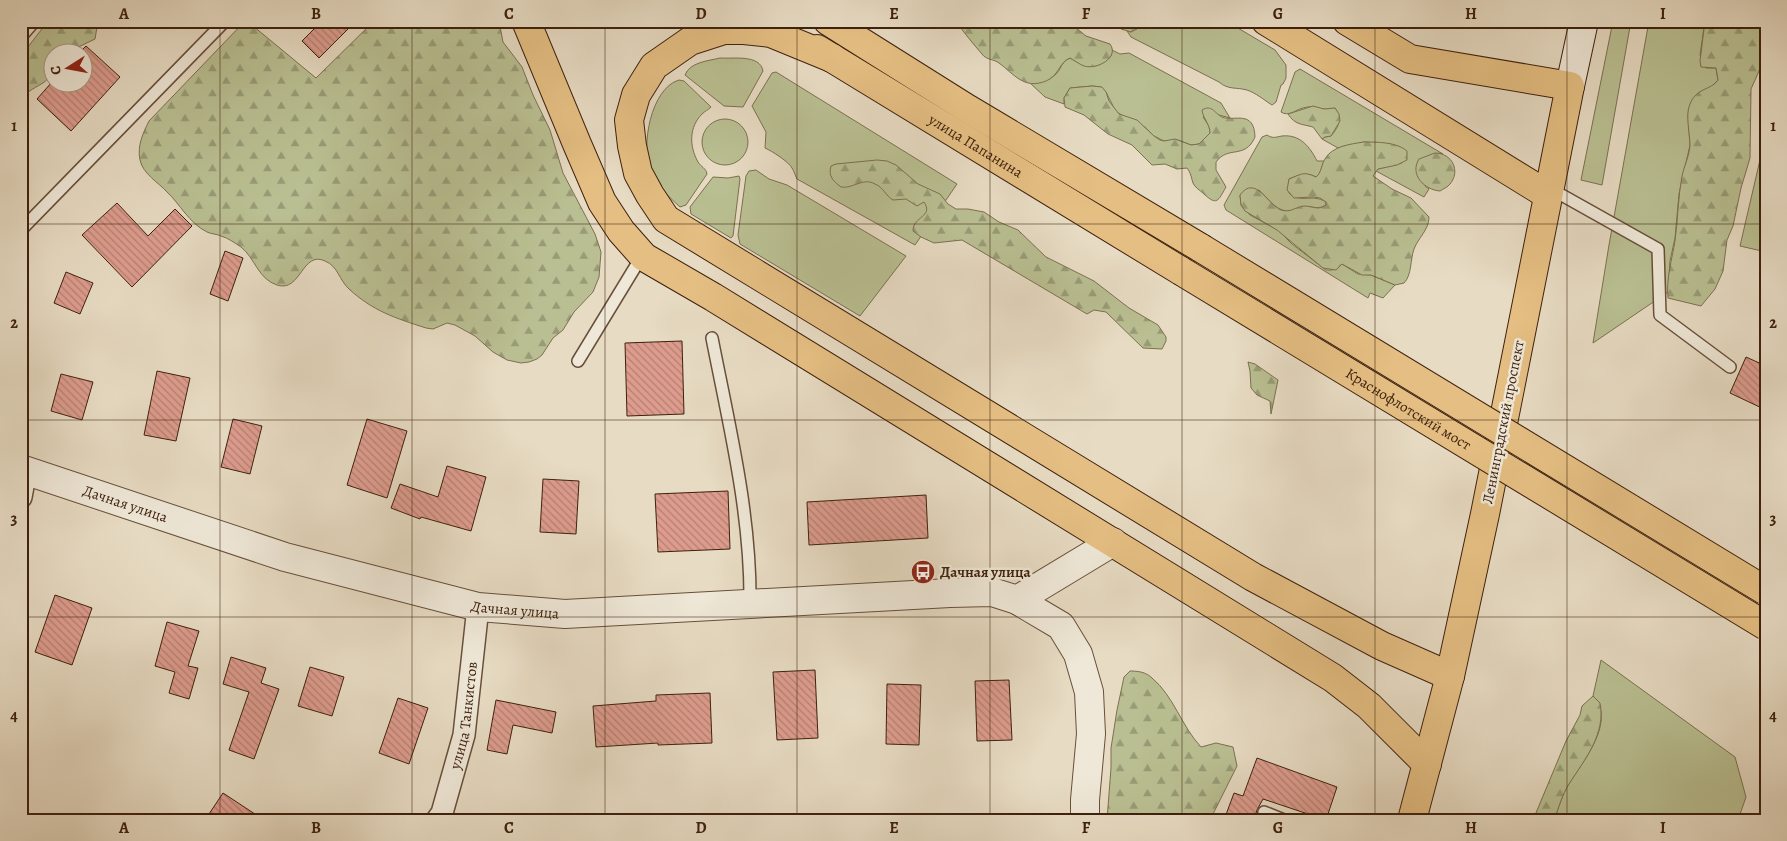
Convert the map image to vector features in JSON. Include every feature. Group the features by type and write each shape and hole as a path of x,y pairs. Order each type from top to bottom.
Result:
{"main road":[{"path":"526,21 602,202 621,231 644,257 713,296 1333,678 1369,706 1427,764"},
{"name":"улица Папанина","path":"771,21 1181,271"},
{"path":"1266,21 1549,191"},
{"path":"1346,21 1410,59 1570,86"},
{"name":"улица Папанина","path":"835,24 968,109 1201,248"},
{"path":"832,58 771,33 724,30 690,41 654,66 636,95 629,120 638,173 666,219 1253,578 1382,646 1450,676"},
{"name":"Ленинградский проспект","path":"1412,820 1450,676 1487,504 1570,86"},
{"name":"Краснофлотский мост","path":"1201,248 1766,591"},
{"name":"Краснофлотский мост","path":"1181,271 1766,626"}],"street":[{"path":"21,29 28,21"},
{"name":"Ленинградский проспект","path":"1570,86 1584,21"},
{"path":"21,497 24,470"},
{"name":"Дачная улица","path":"24,470 285,557 478,607 565,614 967,592 992,592 1018,600 1060,626 1078,654 1090,692 1091,734 1085,820"},
{"path":"1018,600 1113,542"},
{"name":"улица Танкистов","path":"437,820 442,813 464,735 478,607"}],"lane":[{"path":"21,230 225,21"},
{"path":"1549,191 1658,249 1660,315 1730,367"},
{"path":"578,361 644,257"},
{"path":"712,338 740,481 750,573 750,604"},
{"path":"1264,812 1284,820"}],"green space":[{"path":"48,21 98,21 95,39 89,42 42,42 42,83 21,98 21,56"},
{"path":"245,21 316,78 374,21 499,21 503,42 522,67 550,130 563,173 595,234 601,252 599,277 593,292 574,312 563,330 553,338 542,355 529,362 521,363 507,360 493,352 475,336 455,325 447,323 433,329 426,328 385,313 358,297 343,282 333,266 325,261 317,259 311,261 291,283 285,286 277,285 265,278 241,247 226,238 209,233 195,224 172,197 147,174 140,160 139,150 149,121"},
{"path":"955,21 1043,21 1052,24 1070,23 1086,36 1110,44 1112,54 1105,62 1089,67 1070,58 1063,63 1050,79 1031,84 1020,80 999,63 984,56"},
{"path":"1113,21 1140,21 1137,29 1131,32 1121,29"},
{"path":"1140,21 1226,21 1275,50 1286,65 1286,78 1281,85 1276,102 1272,105 1250,91 1226,86 1131,37 1127,31 1131,32"},
{"path":"1613,21 1631,21 1602,185 1581,180"},
{"path":"1649,21 1705,21 1700,55 1706,68 1716,68 1718,80 1688,114 1690,145 1679,194 1668,292 1593,343 1609,245"},
{"path":"1705,21 1766,21 1766,51 1751,89 1750,158 1733,226 1727,240 1723,271 1715,289 1701,306 1668,298 1668,291 1681,184 1690,146 1689,108 1696,95 1718,80 1716,68 1701,67 1700,61"},
{"path":"1112,50 1120,54 1129,53 1221,103 1230,118 1219,115 1203,117 1209,126 1210,133 1199,144 1191,145 1178,140 1164,141 1154,136 1145,127 1116,112 1106,92 1101,87 1070,88 1064,98 1064,104 1045,97 1029,82 1040,82 1051,78 1057,73 1062,64 1070,58 1086,66 1095,66 1111,56"},
{"path":"720,58 752,60 761,66 763,71 743,107 724,106 685,75 695,65"},
{"path":"1300,69 1443,154 1439,153 1425,186 1429,189 1424,197 1376,171 1402,163 1391,144 1364,142 1338,148 1322,139 1331,136 1338,126 1339,120 1335,108 1310,107 1289,113 1281,112 1295,72"},
{"path":"776,72 957,184 915,245 797,179 788,163 765,148 766,132 752,106 772,73"},
{"path":"679,80 684,81 711,107 698,119 692,137 695,156 707,174 686,205 680,207 663,190 653,176 648,161 647,148 650,120 655,106 661,94 669,85"},
{"path":"1102,87 1109,101 1119,114 1137,120 1160,140 1175,139 1191,145 1199,144 1210,133 1202,110 1205,108 1213,110 1222,117 1243,118 1247,120 1254,128 1255,137 1246,148 1226,154 1216,162 1216,170 1226,187 1219,199 1215,201 1208,198 1195,186 1187,168 1177,169 1165,164 1152,165 1132,145 1108,134 1084,115 1065,107 1064,98 1070,88"},
{"path":"1313,106 1324,109 1335,108 1339,114 1340,121 1331,136 1322,139 1313,127 1296,122 1288,114"},
{"path":"721,119 729,119 738,123 744,129 748,142 744,155 738,161 729,165 721,165 712,161 706,155 702,146 702,138 706,129 712,123"},
{"path":"1766,134 1766,252 1740,246"},
{"path":"1267,135 1273,137 1288,136 1299,139 1308,146 1317,161 1324,161 1319,175 1316,177 1306,174 1289,179 1289,193 1297,198 1321,199 1326,202 1326,205 1320,208 1302,207 1292,211 1282,210 1259,190 1240,195 1241,205 1250,215 1278,230 1292,244 1326,270 1332,270 1342,264 1358,274 1371,275 1395,285 1383,298 1370,293 1368,298 1226,210 1224,205 1262,137"},
{"path":"1364,142 1392,144 1407,151 1407,160 1397,165 1378,169 1373,176 1392,189 1411,198 1429,217 1429,222 1414,249 1410,272 1404,283 1395,285 1371,275 1362,275 1342,264 1336,270 1323,268 1277,230 1245,211 1241,205 1240,195 1246,189 1251,188 1256,189 1276,207 1284,211 1304,206 1323,207 1326,205 1326,202 1320,198 1294,198 1287,190 1289,179 1302,174 1316,177 1325,159 1332,151 1342,146"},
{"path":"1435,153 1450,159 1455,168 1455,174 1450,184 1440,191 1424,185 1417,176 1416,171 1419,159"},
{"path":"877,160 887,161 896,165 918,184 940,194 948,204 956,209 984,212 999,222 1018,230 1046,257 1094,281 1129,308 1158,325 1166,337 1162,349 1143,348 1106,312 1094,310 1087,314 962,240 934,243 921,237 913,231 916,222 925,214 926,207 924,202 917,206 906,199 893,200 878,185 871,182 841,187 831,175 831,166 836,164"},
{"path":"756,170 769,179 787,185 906,256 860,316 740,244 738,235 746,176 749,171"},
{"path":"739,176 733,236 731,238 691,214 690,207 713,177 728,178"},
{"path":"1248,362 1255,364 1278,380 1271,414 1270,401 1257,395 1251,388"},
{"path":"1601,660 1735,757 1746,797 1738,820 1554,820 1569,783 1589,753 1600,729 1601,717 1599,706 1593,696"},
{"path":"1130,671 1147,674 1159,685 1201,747 1216,743 1233,747 1237,766 1210,820 1107,820 1111,748 1124,677"},
{"path":"1593,696 1600,703 1601,714 1600,725 1593,746 1562,797 1554,820 1533,820 1566,741 1580,715 1582,706"}],"building":[{"path":"322,21 356,21 319,58 302,41"},
{"path":"92,51 120,77 71,131 37,99 43,92 92,92"},
{"path":"117,203 148,236 175,209 192,226 132,287 82,235"},
{"path":"225,251 243,258 228,301 210,294"},
{"path":"66,272 93,283 80,314 54,303"},
{"path":"682,341 684,414 627,416 625,343"},
{"path":"1746,357 1766,366 1766,410 1730,393"},
{"path":"157,371 190,378 176,441 144,435"},
{"path":"61,374 93,382 82,420 51,411"},
{"path":"233,419 262,426 250,474 221,467"},
{"path":"367,419 407,431 387,498 347,485"},
{"path":"447,466 486,477 471,531 421,517 420,519 391,508 400,484 438,497"},
{"path":"543,479 579,481 576,534 540,532"},
{"path":"728,491 730,549 658,552 655,494"},
{"path":"926,495 928,538 809,545 807,502"},
{"path":"55,595 92,608 72,665 35,652"},
{"path":"167,622 199,631 188,666 198,668 189,699 169,693 175,672 155,666"},
{"path":"231,657 266,668 261,683 279,689 254,759 229,750 249,692 223,684"},
{"path":"310,667 344,677 332,716 298,706"},
{"path":"815,670 818,738 777,740 773,672"},
{"path":"1009,680 1012,740 977,741 975,681"},
{"path":"887,684 921,685 919,745 886,744"},
{"path":"710,693 712,743 658,745 658,743 596,747 593,706 656,701 656,695"},
{"path":"398,698 428,708 409,764 379,753"},
{"path":"496,700 556,712 552,733 513,725 507,754 487,750"},
{"path":"1257,758 1337,787 1326,820 1263,799 1254,820 1224,820 1234,793 1243,796"},
{"path":"223,793 264,820 205,820"}],"place":[{"name":"Дачная улица","path":"923,572"}]}
